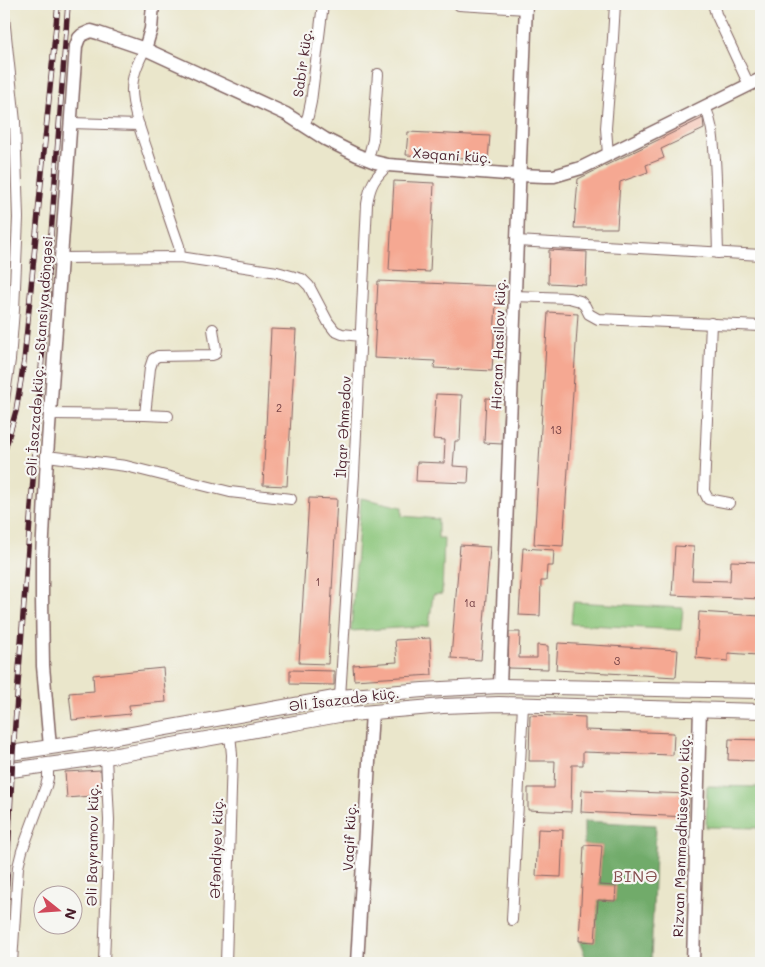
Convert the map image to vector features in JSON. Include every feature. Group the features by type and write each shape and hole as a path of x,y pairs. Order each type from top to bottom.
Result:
{"main road":[{"name":"Əli İsazadə küç.","path":"4,754 104,739 340,697 461,687 500,686 761,691"},
{"path":"499,704 500,686"},
{"path":"694,689 700,709 761,711"},
{"name":"Əli İsazadə küç.","path":"4,771 106,757 339,715 372,712 442,706 499,704 700,709"}],"street":[{"path":"153,4 151,29 145,49 137,64 132,89 133,99 139,125 180,257"},
{"name":"Sabir küç.","path":"304,126 308,116 324,4"},
{"path":"608,155 606,128 615,4"},
{"path":"713,4 749,85"},
{"path":"459,6 526,6"},
{"name":"Hicran Hasilov küç.","path":"500,686 526,6"},
{"path":"4,17 15,122 18,218 14,310 7,343 9,369 4,400"},
{"name":"Əli İsazadə küç. - Stansiya döngəsi","path":"50,747 43,666 44,513 76,46 82,35 86,32 94,32 145,49"},
{"name":"Xəqani küç.","path":"145,49 286,114 325,139 368,159 388,165 519,175 554,176 581,168 761,79"},
{"path":"368,159 373,140 378,74"},
{"path":"705,106 711,119 712,129 716,180 718,253"},
{"path":"4,124 15,122"},
{"path":"71,123 139,125"},
{"name":"İlqar Əhmədov","path":"340,697 354,475 368,194 377,175 388,165"},
{"path":"517,241 761,255"},
{"path":"60,258 180,257 277,272 302,280 309,286 328,322 335,331 342,334 361,336"},
{"path":"514,296 569,298 580,301 589,314 598,319 761,326"},
{"path":"711,324 704,491 708,499 729,503"},
{"path":"145,415 150,368 154,359 158,356 215,354 213,330"},
{"path":"50,414 168,416"},
{"path":"47,456 126,466 230,492 291,499"},
{"path":"512,920 523,705"},
{"name":"Rizvan Məmmədhüseynov küç.","path":"693,963 700,709"},
{"name":"Vaqif küç.","path":"357,963 372,712"},
{"name":"Əfəndiyev küç.","path":"226,963 232,755 230,734"},
{"name":"Əli Bayramov küç.","path":"104,963 109,820 106,757"},
{"path":"12,963 18,867 46,786 48,766"}],"green space":[{"path":"361,498 402,507 402,516 438,519 438,538 444,538 442,594 433,595 429,626 351,631"},
{"path":"573,602 683,608 681,630 571,624"},
{"path":"707,786 761,787 761,828 706,827"},
{"path":"584,821 656,825 651,963 588,963 579,941 595,941 598,900 615,901 616,886 599,885 602,846 584,845"}],"building":[{"path":"703,118 704,129 661,149 664,158 646,165 648,172 620,182 617,228 574,228 578,179"},
{"path":"408,132 490,136 488,159 406,155"},
{"path":"394,181 434,183 430,272 389,270"},
{"path":"549,250 587,252 586,285 548,283"},
{"path":"378,281 497,286 492,371 434,368 435,361 374,358"},
{"path":"548,312 578,314 563,546 534,544"},
{"path":"271,329 296,330 287,486 263,485"},
{"path":"436,394 462,395 460,441 455,441 453,466 469,467 468,483 416,481 417,462 444,463 445,440 433,439"},
{"path":"486,398 504,399 502,444 484,443"},
{"path":"309,498 337,499 328,664 299,663"},
{"path":"460,545 490,547 481,660 451,658"},
{"path":"675,546 694,547 692,580 730,581 731,561 761,562 761,599 672,595"},
{"path":"523,548 554,550 553,566 547,566 546,581 541,581 540,616 519,615"},
{"path":"699,612 760,616 757,655 728,653 728,661 696,658"},
{"path":"509,632 520,632 519,658 537,658 537,645 548,646 548,669 508,668"},
{"path":"430,638 432,675 354,680 353,665 397,662 395,640"},
{"path":"558,643 678,650 676,677 556,670"},
{"path":"163,668 166,702 129,705 130,714 72,720 69,693 94,691 93,675"},
{"path":"290,670 334,671 334,685 290,684"},
{"path":"530,715 585,717 585,730 674,733 673,755 583,752 583,765 572,765 571,812 528,810 528,788 554,788 555,761 529,761"},
{"path":"729,739 761,740 761,761 728,760"},
{"path":"101,770 102,795 67,798 65,772"},
{"path":"582,790 689,794 688,817 581,812"},
{"path":"538,829 563,830 561,877 536,876"},
{"path":"584,845 602,846 599,885 616,886 615,901 598,900 595,942 579,941"}],"railway":[{"path":"4,453 16,411 24,361 58,4"},
{"path":"4,940 13,752 68,4"}],"district":[{"name":"BINƏ","path":"636,875"}]}
